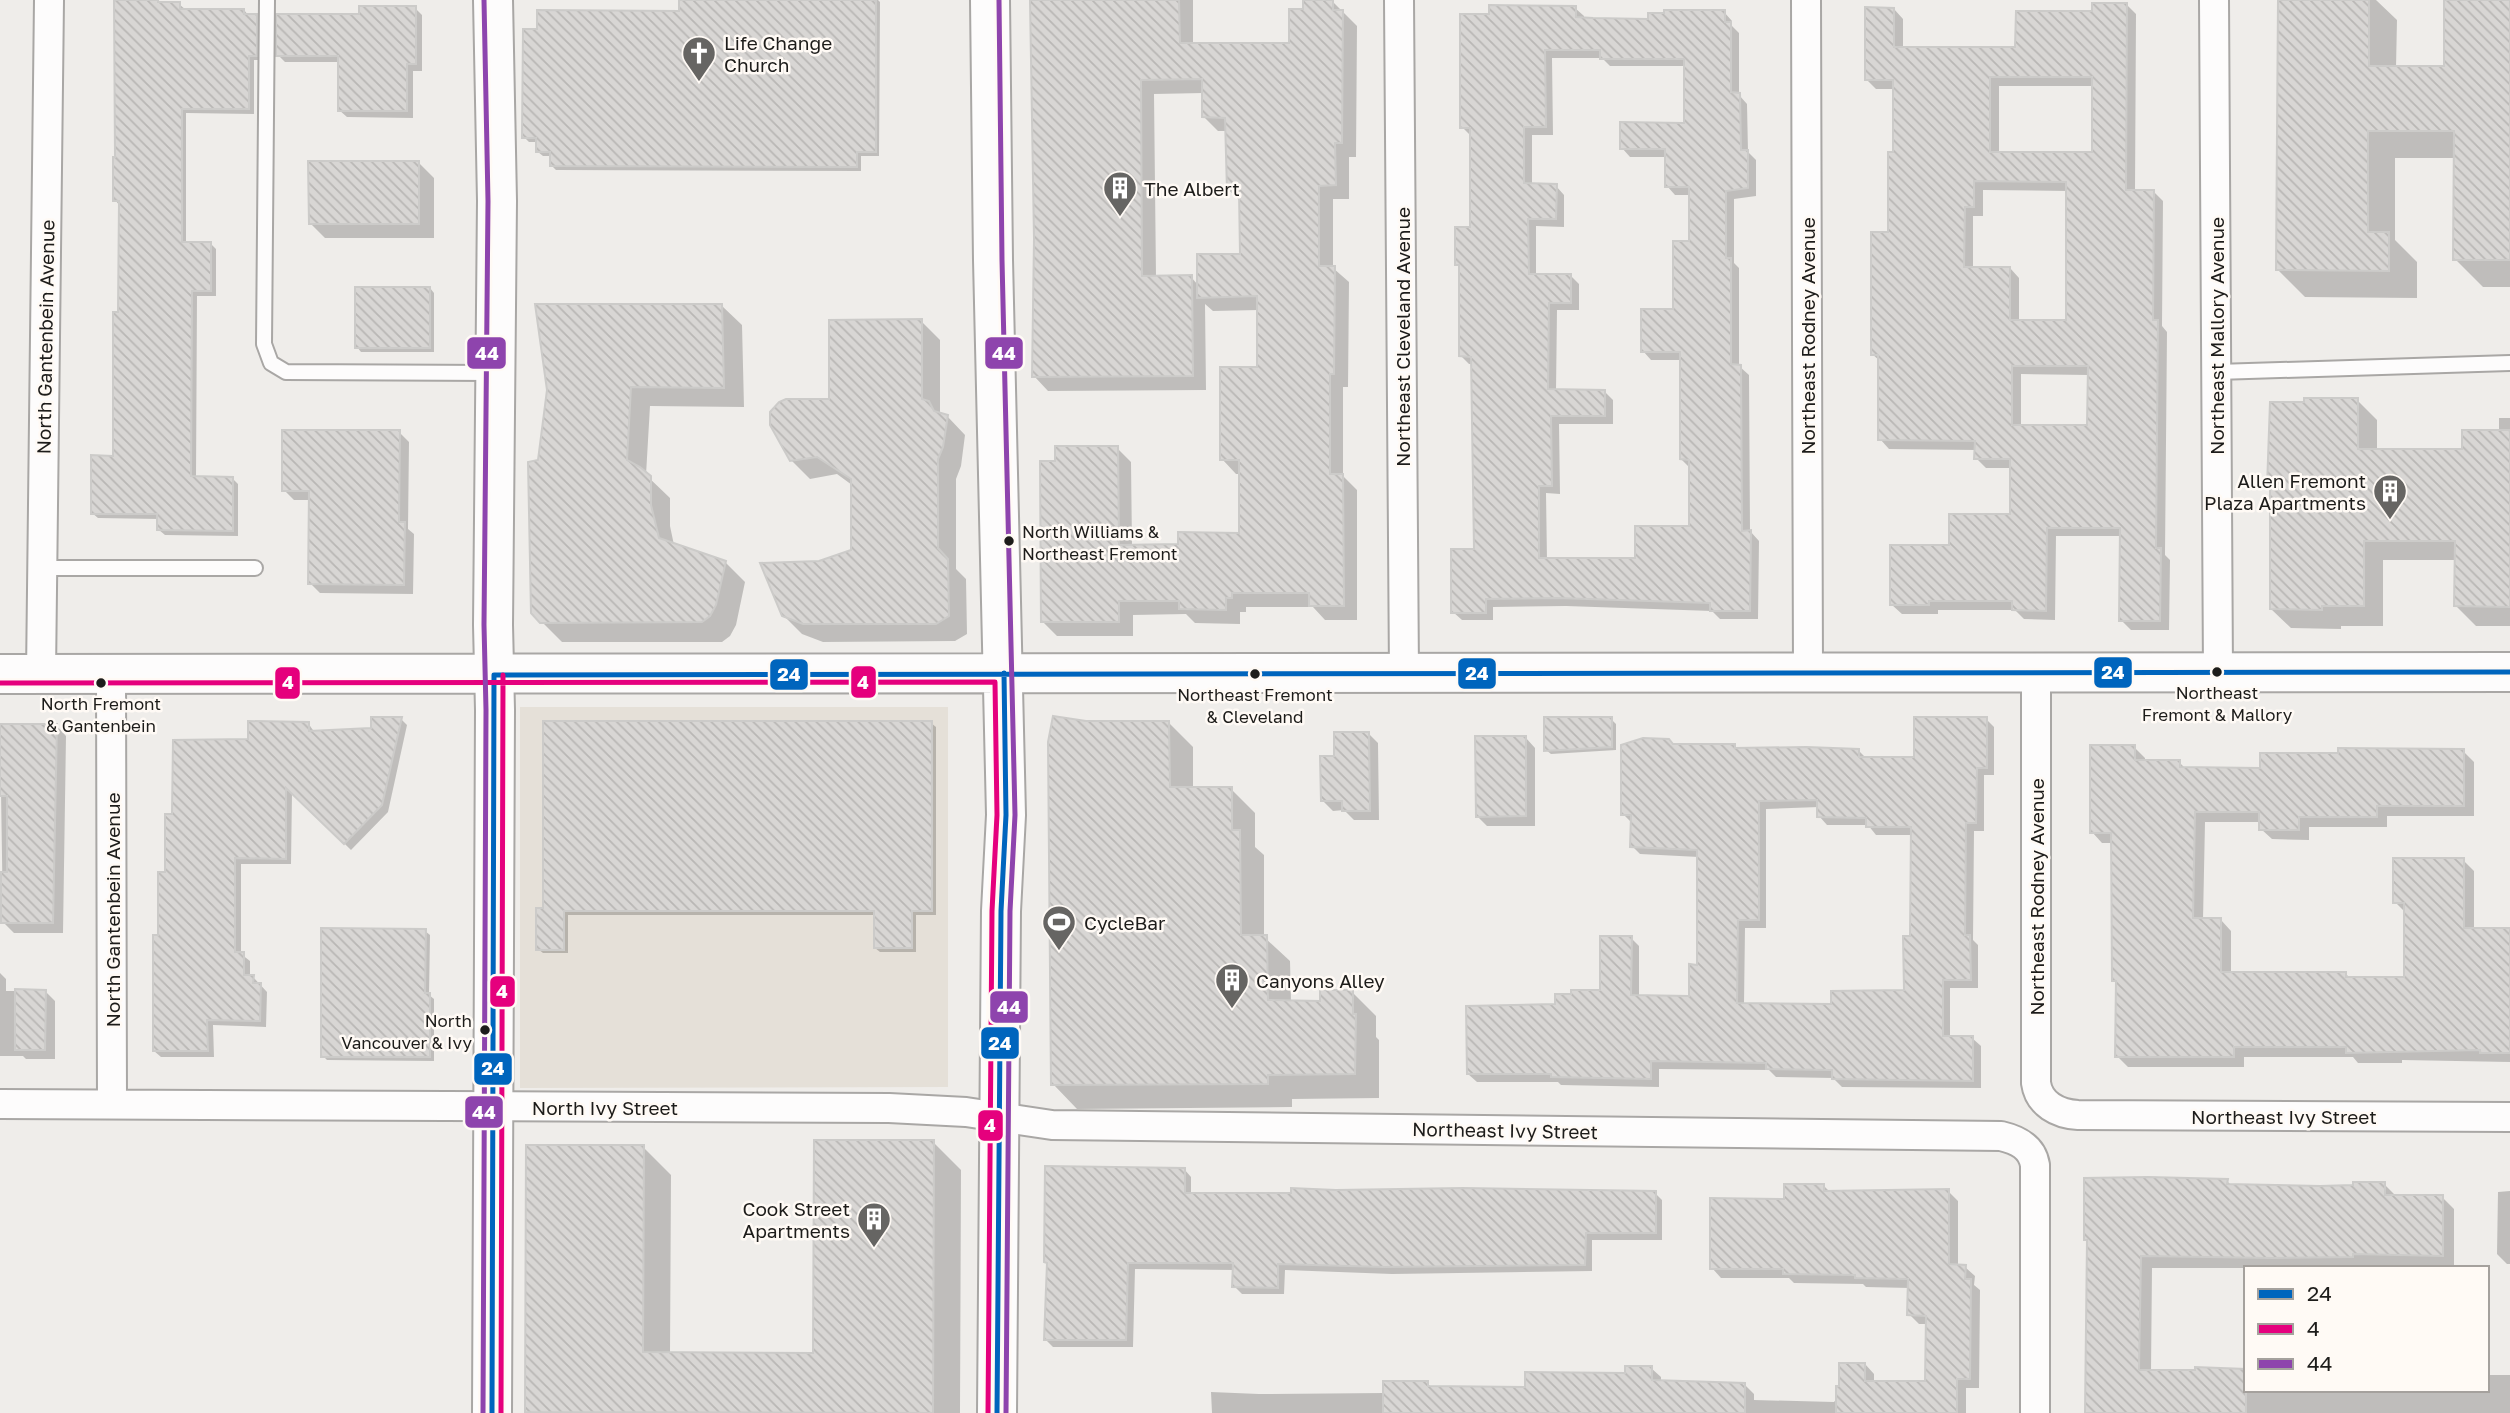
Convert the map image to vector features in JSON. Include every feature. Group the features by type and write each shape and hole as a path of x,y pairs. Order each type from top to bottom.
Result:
{"main road":[{"path":"492,1413 497,201 493,0"},
{"path":"990,0 993,260 1006,815 1001,911 998,1413"},
{"path":"0,674 2510,672"}],"street":[{"name":"North Gantenbein Avenue","path":"41,674 49,0"},
{"name":"Northeast Cleveland Avenue","path":"1399,0 1404,673"},
{"name":"Northeast Rodney Avenue","path":"1806,0 1808,672"},
{"name":"Northeast Mallory Avenue","path":"2214,0 2218,672"},
{"name":"Northeast Rodney Avenue","path":"2036,672 2036,1083 2037,1093 2059,1112"},
{"name":"North Gantenbein Avenue","path":"111,674 112,1104"},
{"name":"North Ivy Street","path":"0,1104 889,1108 966,1112 999,1117"},
{"name":"Northeast Ivy Street","path":"2059,1112 2078,1115 2510,1117"},
{"name":"Northeast Ivy Street","path":"999,1117 1052,1125 1990,1135 2012,1138 2027,1148 2035,1165 2035,1413"}],"lane":[{"path":"267,0 264,344 271,363 286,372 495,373"},
{"path":"2217,372 2510,363"},
{"path":"43,568 256,568"}],"shaded area":[{"path":"520,707 948,707 948,1087 520,1088"}],"building":[{"path":"114,0 180,2 180,9 244,9 244,14 257,14 257,56 249,56 249,109 182,109 182,242 211,242 211,291 192,291 191,476 233,477 233,531 157,530 157,514 91,514 91,455 113,456 113,312 118,312 119,201 113,201"},
{"name":"Life Change Church","path":"679,0 876,0 876,152 857,152 857,167 550,166 550,152 536,152 536,138 522,138 523,29 537,29 537,10 679,11"},
{"path":"1030,0 1179,0 1180,43 1289,43 1289,9 1303,9 1303,0 1333,0 1333,10 1343,10 1342,143 1335,143 1336,185 1319,186 1319,266 1335,266 1334,374 1330,374 1330,474 1343,474 1344,606 1309,606 1309,593 1232,593 1232,598 1226,598 1226,610 1179,609 1179,601 1119,601 1119,622 1041,622 1040,461 1055,461 1055,446 1118,446 1119,545 1178,544 1178,532 1239,533 1239,460 1220,460 1220,367 1257,367 1257,296 1197,298 1197,254 1240,254 1239,191 1227,191 1225,118 1202,117 1202,79 1141,80 1142,276 1192,275 1193,376 1032,377 1034,239"},
{"path":"2278,0 2369,0 2369,66 2444,66 2444,0 2510,0 2510,260 2453,260 2454,131 2368,131 2368,232 2389,232 2389,271 2276,270"},
{"path":"2092,3 2127,3 2126,190 2154,190 2153,320 2158,320 2156,548 2161,548 2160,621 2119,621 2120,528 2047,528 2046,611 2012,610 2012,601 1929,601 1929,605 1890,605 1890,545 1949,545 1949,514 2010,514 2010,459 1974,459 1975,441 1878,440 1878,355 1871,355 1871,232 1888,232 1888,152 1893,152 1893,80 1865,80 1865,7 1894,8 1894,47 2015,47 2016,11 2092,11","holes":["1990,77 2092,77 2092,152 1990,152","1974,181 2066,182 2066,320 2010,320 2010,267 1964,267 1965,207 1974,207","2012,366 2088,366 2087,425 2012,425"]},
{"path":"1489,5 1576,6 1576,17 1593,18 1648,19 1648,13 1664,13 1664,10 1725,10 1725,22 1731,22 1731,92 1740,93 1741,150 1748,150 1748,188 1726,191 1726,258 1731,258 1731,364 1741,365 1742,531 1751,530 1750,611 1710,611 1710,603 1557,598 1486,599 1486,613 1451,613 1451,549 1474,549 1471,357 1459,356 1459,265 1455,265 1455,227 1470,227 1470,128 1460,128 1460,14 1489,14","holes":["1545,50 1600,50 1600,59 1684,59 1684,123 1620,122 1620,149 1665,149 1665,187 1689,187 1689,241 1673,241 1673,309 1641,309 1641,352 1680,352 1680,459 1689,460 1689,526 1635,526 1635,558 1539,558 1539,486 1552,486 1551,416 1605,416 1605,390 1548,389 1549,303 1571,303 1571,274 1529,274 1528,219 1556,219 1557,184 1524,183 1524,127 1546,127"]},
{"path":"359,6 416,6 416,64 407,64 407,111 338,111 338,56 276,56 276,14 359,14"},
{"path":"308,161 419,161 419,224 309,224"},
{"path":"355,287 430,287 430,348 355,348"},
{"path":"535,304 722,304 724,388 631,387 627,460 651,476 651,505 659,538 726,561 716,605 710,616 702,622 540,623 531,613 528,462 538,460 547,390"},
{"path":"922,319 922,399 929,401 934,411 948,415 943,447 938,459 938,548 948,559 949,616 936,624 803,624 782,616 760,563 819,561 851,550 851,479 817,457 790,461 770,425 770,412 786,399 829,399 829,320"},
{"name":"Allen Fremont Plaza Apartments","path":"2304,398 2358,398 2358,449 2462,449 2462,430 2510,430 2510,607 2454,606 2455,541 2364,541 2364,606 2322,606 2322,610 2270,609 2270,487 2267,487 2270,402 2304,402"},
{"path":"282,430 400,430 399,522 405,522 404,585 308,584 309,491 282,491"},
{"path":"1053,716 1086,721 1169,721 1170,787 1232,787 1232,830 1240,830 1241,935 1267,935 1268,1000 1320,1001 1320,990 1353,990 1353,1014 1356,1014 1355,1074 1268,1075 1268,1084 1051,1085 1048,742"},
{"path":"371,717 402,717 382,805 344,844 286,788 286,859 235,858 235,952 244,952 244,975 254,975 253,983 261,983 260,1021 207,1020 208,1051 153,1051 153,935 158,935 158,872 165,872 165,814 172,814 173,740 248,739 248,721 309,722 309,731 371,728"},
{"path":"1544,717 1612,717 1612,747 1544,751"},
{"path":"1914,717 1987,717 1987,768 1977,768 1976,823 1966,823 1965,935 1970,935 1971,980 1943,980 1943,1036 1973,1036 1973,1081 1832,1079 1832,1070 1766,1069 1766,1063 1651,1061 1651,1079 1551,1077 1551,1074 1467,1074 1466,1006 1555,1004 1555,994 1571,994 1571,990 1600,990 1600,936 1632,936 1631,995 1689,996 1689,964 1697,965 1697,850 1630,847 1631,815 1621,815 1621,745 1643,738 1669,739 1673,744 1735,744 1735,748 1859,749 1859,757 1914,757","holes":["1817,800 1817,817 1866,818 1866,827 1911,827 1910,936 1903,936 1904,990 1831,991 1831,1004 1737,1003 1738,920 1759,920 1759,801"]},
{"path":"543,721 932,721 932,911 912,911 912,948 874,948 874,911 564,911 564,950 536,950 536,908 543,908"},
{"path":"0,724 57,724 53,923 1,923 1,872 7,872 7,796 0,796"},
{"path":"1334,732 1369,732 1370,811 1342,811 1342,801 1321,801 1320,756 1334,756"},
{"path":"1475,736 1526,736 1526,816 1476,817"},
{"path":"2090,745 2135,745 2135,760 2180,760 2180,767 2260,768 2260,753 2338,753 2338,748 2464,749 2464,806 2377,806 2377,817 2299,817 2299,830 2259,830 2259,812 2195,812 2193,918 2221,918 2221,972 2346,972 2346,977 2404,977 2404,903 2393,903 2393,858 2464,858 2464,928 2510,928 2510,1053 2480,1053 2480,1050 2346,1053 2346,1047 2234,1047 2234,1057 2115,1057 2116,981 2112,981 2111,833 2090,833"},
{"path":"321,928 426,929 425,993 430,993 430,1057 321,1057"},
{"path":"15,989 46,990 45,1050 15,1050"},
{"name":"Cook Street Apartments","path":"814,1140 934,1140 933,1413 525,1412 526,1145 644,1145 643,1352 813,1353"},
{"path":"1045,1166 1185,1168 1185,1193 1291,1193 1291,1188 1656,1191 1656,1233 1586,1233 1585,1265 1384,1267 1278,1264 1278,1288 1232,1287 1233,1263 1128,1263 1126,1340 1044,1340 1047,1263 1044,1262"},
{"path":"2084,1178 2228,1179 2227,1184 2320,1186 2385,1182 2385,1195 2443,1195 2443,1256 2141,1256 2139,1370 2195,1370 2195,1367 2244,1369 2246,1413 2085,1413 2087,1240 2084,1240"},
{"path":"1784,1184 1824,1184 1824,1191 1949,1189 1949,1264 1966,1265 1965,1279 1971,1279 1970,1379 1957,1379 1957,1413 1836,1413 1839,1363 1865,1363 1865,1381 1925,1381 1926,1316 1907,1315 1908,1279 1783,1274 1783,1269 1710,1269 1710,1198 1784,1199"},
{"path":"1625,1366 1652,1366 1652,1380 1745,1383 1745,1413 1383,1413 1383,1381 1428,1381 1428,1386 1525,1387 1525,1372 1625,1373"}],"transit line":[{"name":"44","path":"483,1413 486,710 484,625 488,201 484,0"},
{"name":"44","path":"999,0 1002,260 1015,815 1010,911 1006,1413"},
{"name":"24","path":"492,1413 494,675 2510,672"},
{"name":"24","path":"997,1413 1001,911 1006,815 1004,673"},
{"name":"4","path":"501,1413 503,675"},
{"name":"4","path":"0,683 995,682 997,815 992,911 988,1413"}],"place":[{"name":"Life Change Church","path":"699,83"},
{"name":"The Albert","path":"1120,218"},
{"name":"Allen Fremont Plaza Apartments","path":"2390,521"},
{"name":"North Williams & Northeast Fremont","path":"1009,541"},
{"name":"Northeast Fremont & Mallory","path":"2217,672"},
{"name":"Northeast Fremont & Cleveland","path":"1255,674"},
{"name":"North Fremont & Gantenbein","path":"101,683"},
{"name":"CycleBar","path":"1059,952"},
{"name":"Canyons Alley","path":"1232,1010"},
{"name":"North Vancouver & Ivy","path":"485,1030"},
{"name":"Cook Street Apartments","path":"874,1249"}]}
